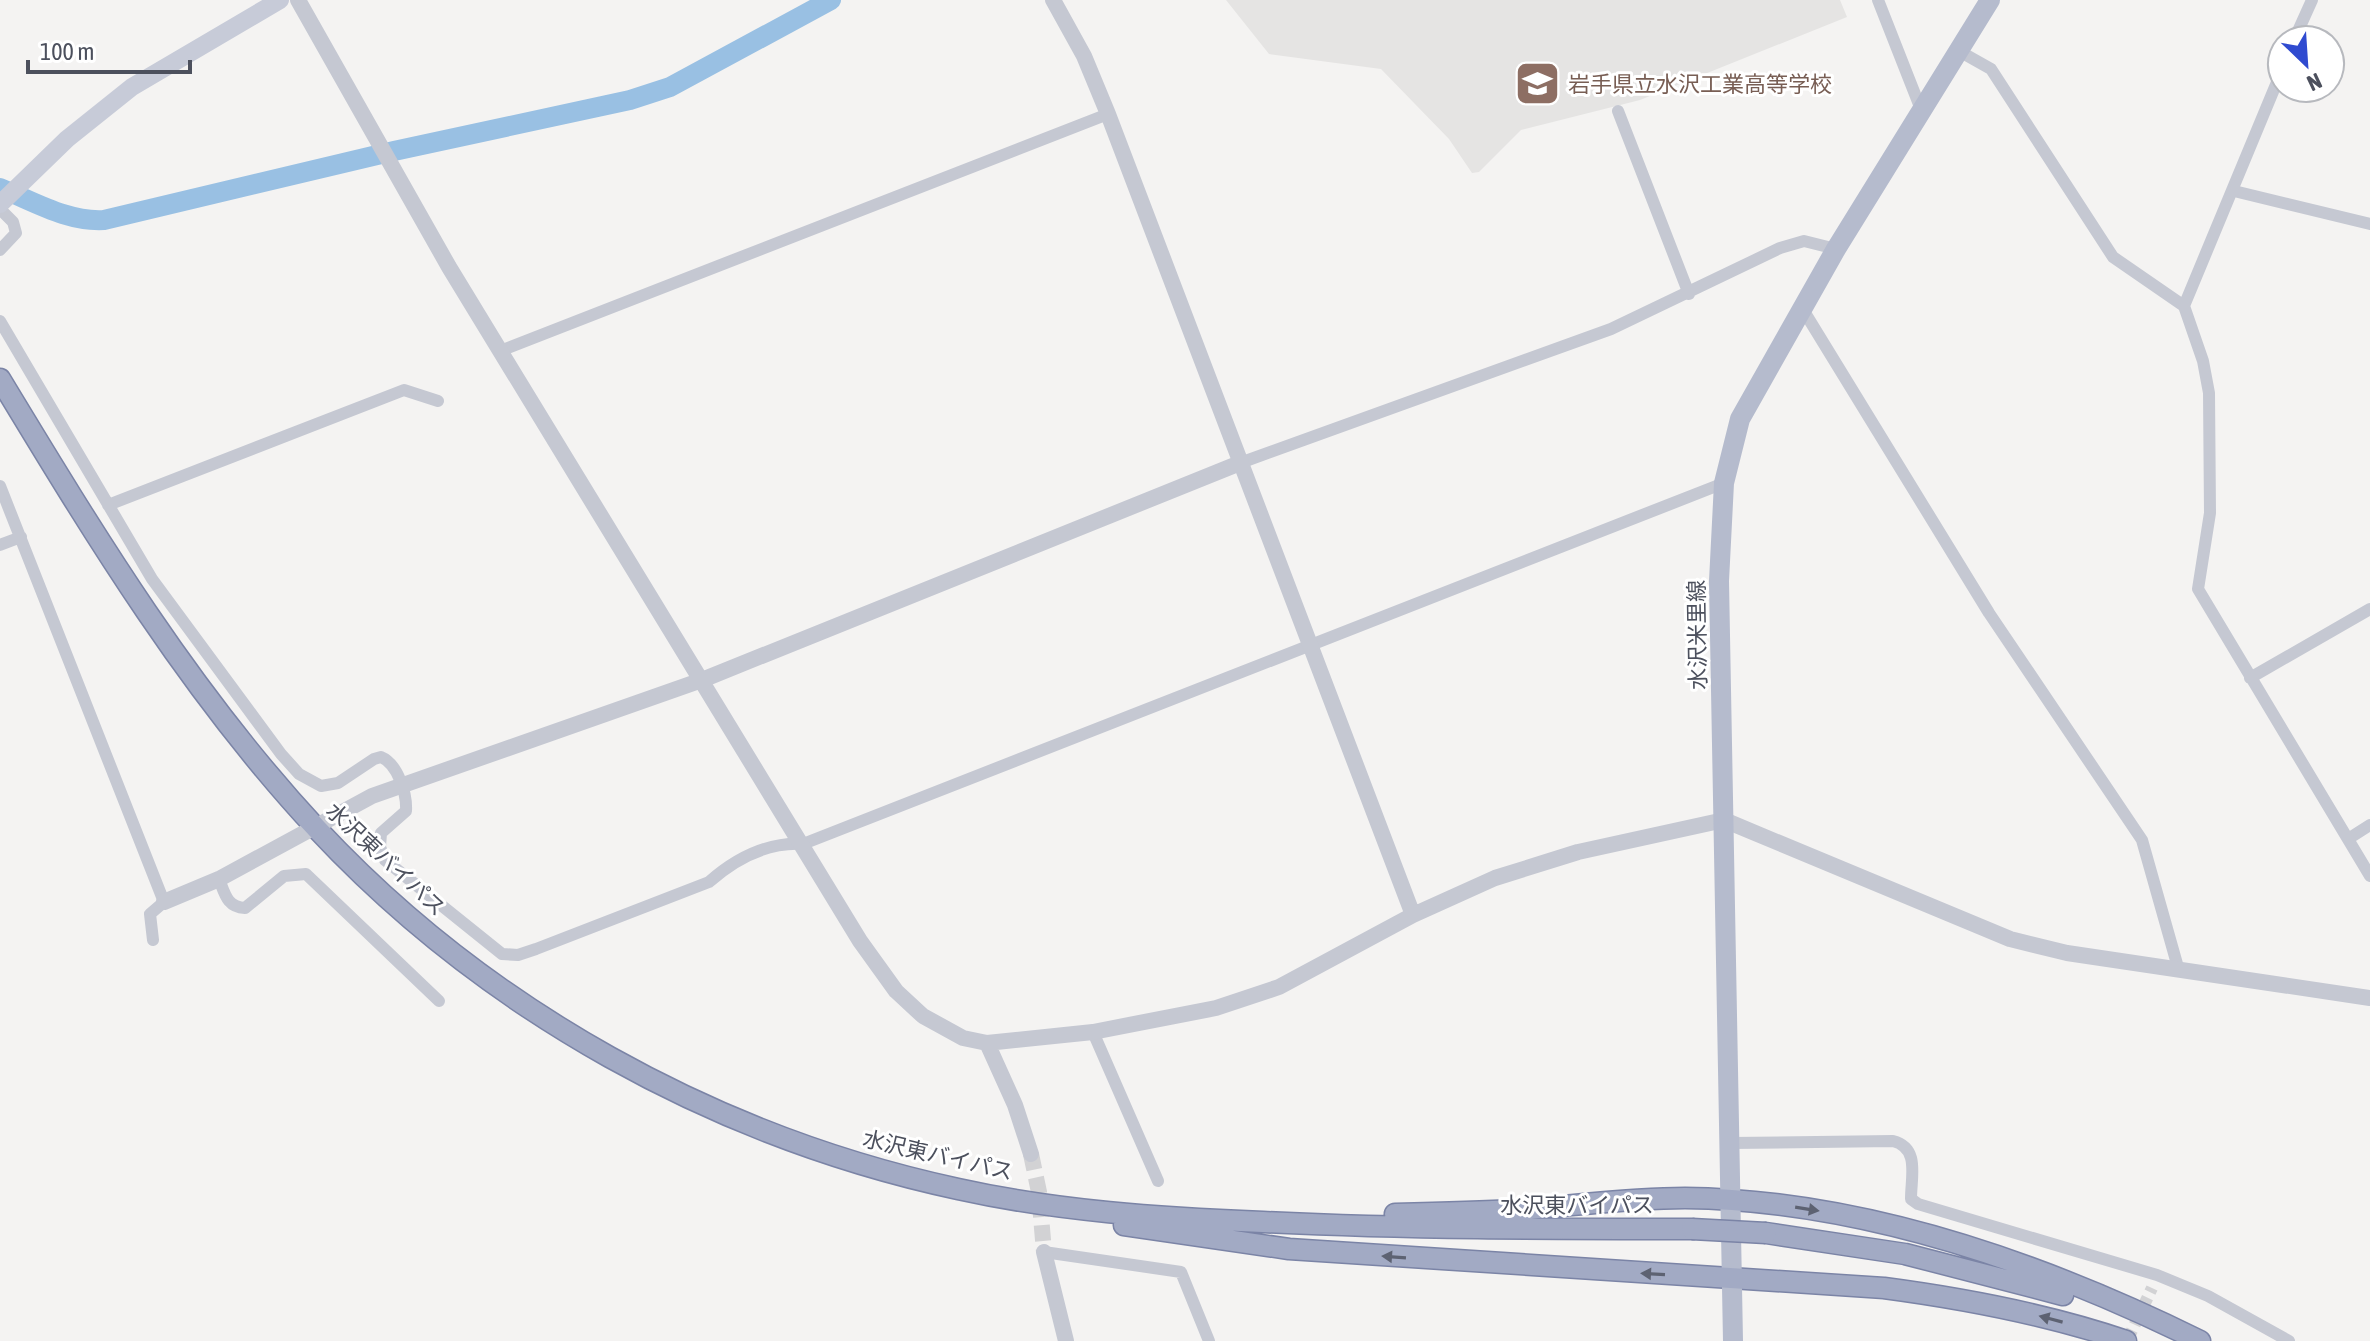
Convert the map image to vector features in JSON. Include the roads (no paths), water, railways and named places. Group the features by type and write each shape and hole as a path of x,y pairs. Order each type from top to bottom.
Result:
{"highway":[{"name":"水沢東バイパス","path":"0,379 124,580 188,672 316,827 382,893 456,955 513,997 632,1069 758,1128 890,1172 960,1190 1128,1213 1219,1220 1418,1227 1692,1229 1766,1233 1905,1254 1983,1271 2065,1296 2184,1341"},
{"path":"960,1190 1103,1221 1289,1249 1884,1288 1963,1299 2040,1316 2126,1341"},
{"path":"1219,1220 1516,1210 1641,1199 1729,1200 1867,1219 1936,1238 2076,1287 2200,1341"}],"main road":[{"path":"0,206 29,175 132,87 280,0"},
{"name":"水沢米里線","path":"1733,1341 1719,581 1724,483 1740,419 1836,249 1990,0"}],"street":[{"path":"298,0 382,152 500,351 860,941 896,991 942,1028 987,1043 1093,1032 1216,1008 1279,987 1413,915 1495,878 1564,856 1724,820 2010,939 2179,971 2370,998"},
{"path":"1053,0 1084,56 1108,114 1413,915"},
{"path":"1878,0 1922,112"},
{"path":"2301,24 2312,0"},
{"path":"1959,51 1991,69 2113,257 2184,306 2203,361 2209,393 2210,513 2198,589 2370,876"},
{"path":"2184,306 2269,104"},
{"path":"1618,111 1689,294"},
{"path":"500,351 1108,114"},
{"path":"2234,191 2370,224"},
{"path":"0,206 16,229 13,239 0,250"},
{"path":"153,940 150,914 164,902 219,879 400,785 702,680 1240,463 1611,329 1780,248 1804,241 1836,249"},
{"path":"1802,308 1981,600 2142,840 2179,971"},
{"path":"0,321 152,579 299,774 312,784 330,786 381,757 391,763 406,811 381,833 380,847 385,860 502,954 518,955 536,949 709,882 731,863 782,843 803,844 1724,483"},
{"path":"108,505 404,390 438,401"},
{"path":"0,486 164,902"},
{"path":"0,545 21,537"},
{"path":"2250,678 2370,609"},
{"path":"2348,839 2370,825"},
{"path":"219,879 227,901 245,908 284,876 306,874 439,1001"},
{"path":"1093,1032 1158,1181"},
{"path":"987,1043 1015,1105 1031,1154"},
{"path":"1730,1143 1893,1141 1906,1144 1911,1151 1911,1199 1918,1204 2155,1282 2208,1296 2289,1341"},
{"path":"1066,1341 1044,1252 1181,1272 1209,1341"}],"waterway":[{"path":"0,188 64,214 104,220 394,151 630,100 670,87 831,0"}],"tunnel":[{"path":"1031,1154 1039,1192 1044,1252"},
{"path":"2127,1341 2152,1288"}],"place":[{"name":"岩手県立水沢工業高等学校","path":"1537,84"}]}
